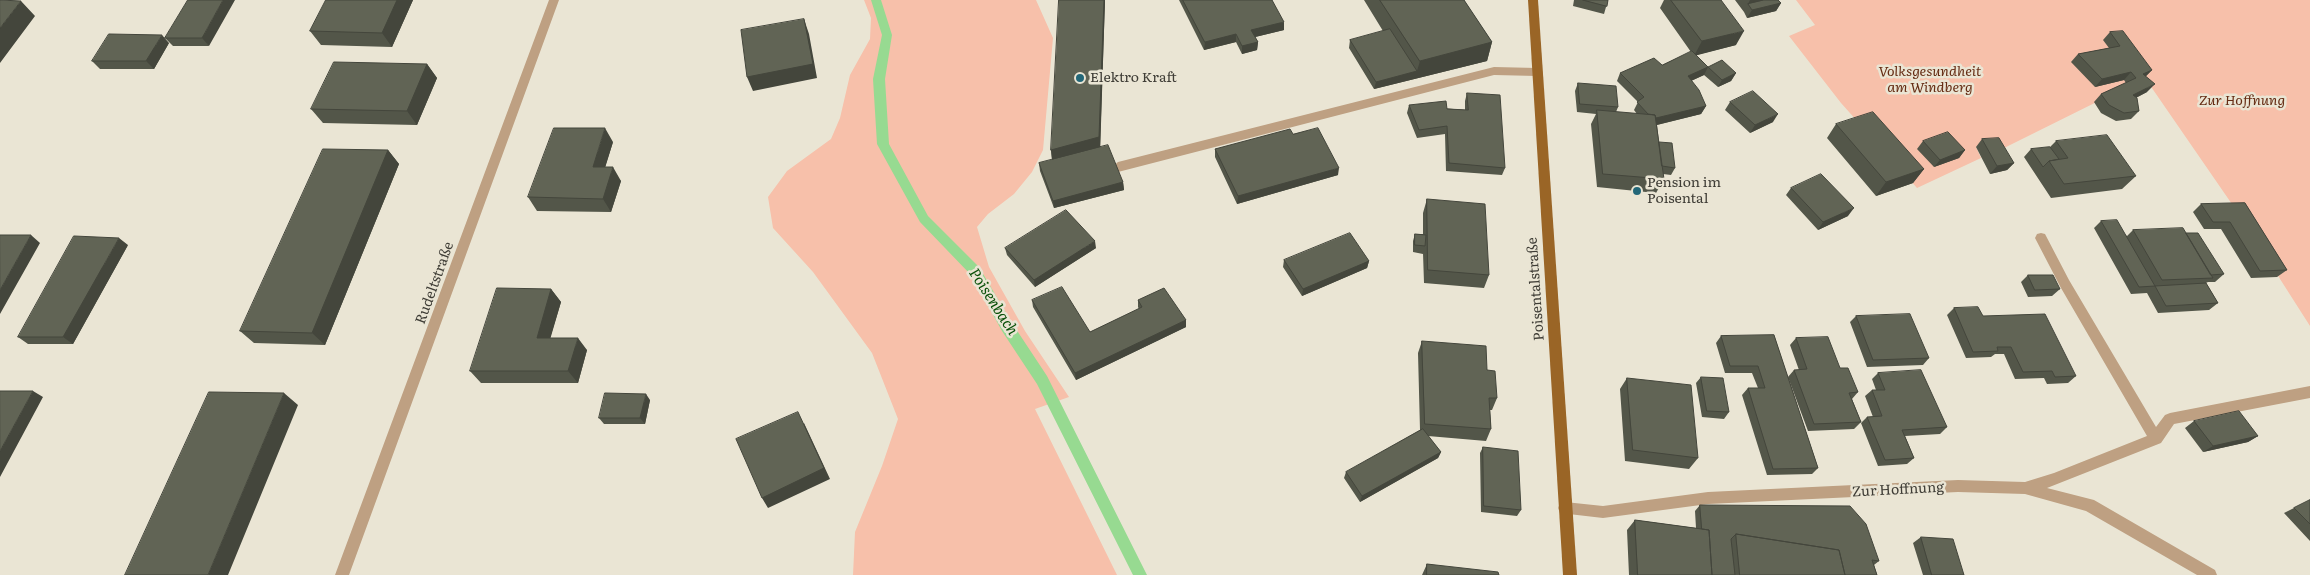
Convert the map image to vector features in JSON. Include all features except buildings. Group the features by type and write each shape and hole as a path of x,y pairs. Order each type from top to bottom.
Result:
{"main road":[{"name":"Poisentalstraße","path":"1533,0 1570,575"}],"street":[{"name":"Rudeltstraße","path":"342,575 554,0"},
{"path":"1118,166 1494,71 1537,72"},
{"path":"2041,238 2156,439"},
{"path":"2026,488 2055,479 2156,439 2170,419 2310,392"},
{"name":"Zur Hoffnung","path":"1565,508 1603,512 1708,498 1958,486 2026,488 2089,505 2210,575"}],"green space":[{"path":"864,0 1036,0 1053,38 1043,150 1032,172 1014,194 988,214 977,227 989,267 1025,331 1069,397 1035,409 1117,575 853,575 855,532 882,466 898,419 872,353 813,272 773,228 768,197 787,171 831,139 840,118 850,75 870,39 871,18"},
{"name":"Volksgesundheit am Windberg","path":"1796,0 2310,0 2310,326 2236,210 2145,78 1996,152 1976,147 1981,158 1917,188 1841,103 1789,36 1815,25"}],"waterway":[{"name":"Poisenbach","path":"876,0 887,35 879,79 883,144 924,219 975,271 1007,327 1042,380 1140,575"}],"place":[{"name":"Elektro Kraft","path":"1080,78"},
{"name":"Pension im Poisental","path":"1637,191"}]}
